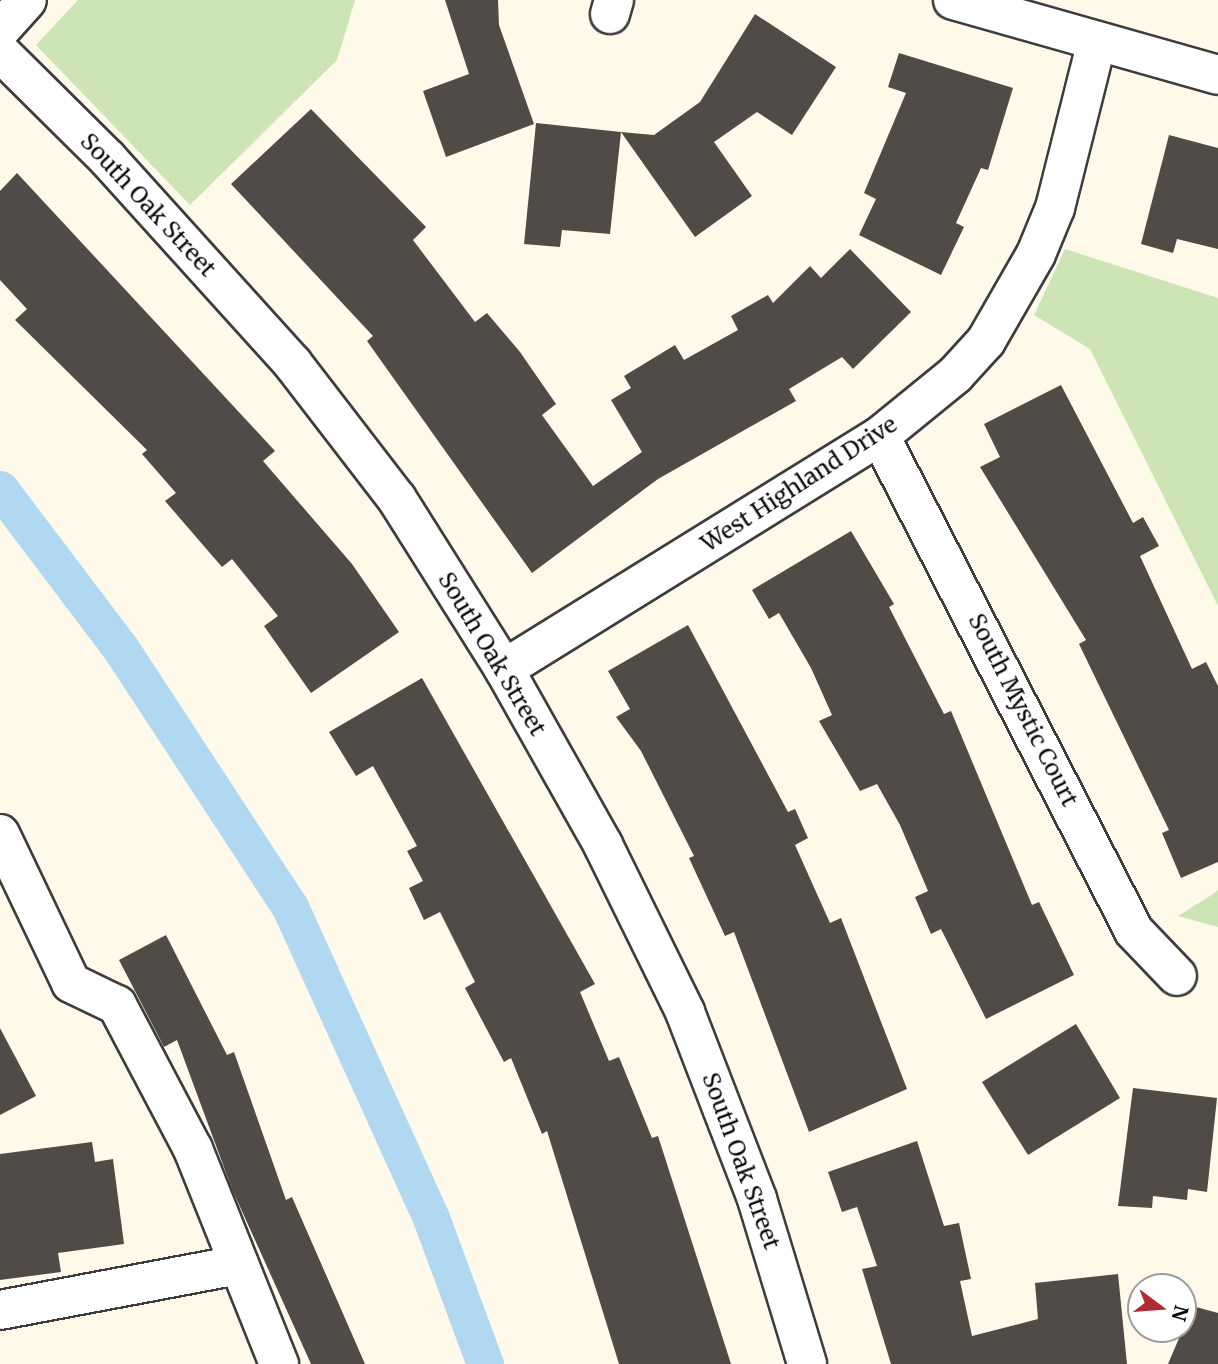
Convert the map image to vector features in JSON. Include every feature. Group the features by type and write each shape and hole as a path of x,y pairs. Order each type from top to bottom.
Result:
{"street":[{"path":"0,30 27,0"},
{"path":"953,0 1218,75"},
{"name":"West Highland Drive","path":"504,669 880,436 956,374 986,341 1036,254 1055,208 1097,41"},
{"name":"South Oak Street","path":"0,52 108,159 293,364 397,499 504,669 603,845 685,1012 757,1199 807,1364"},
{"name":"South Mystic Court","path":"880,436 1134,931 1177,976"},
{"path":"0,834 71,983 117,1005 193,1149 279,1364"},
{"path":"0,1310 239,1265"}],"green space":[{"path":"78,0 355,0 337,60 190,205 36,45"},
{"path":"1065,249 1218,298 1218,606 1090,349 1034,315"},
{"path":"1218,890 1218,927 1178,916 1213,894"}],"building":[{"path":"445,0 498,0 499,25 534,124 446,157 423,91 469,74"},
{"path":"755,14 836,67 792,135 757,112 714,142 752,196 695,237 621,132 654,135 700,102"},
{"path":"899,53 1013,88 988,170 981,168 956,223 964,227 941,275 859,235 876,199 864,193 906,93 888,87"},
{"path":"311,109 426,227 413,240 475,322 487,313 520,352 556,404 542,415 593,486 642,452 611,400 631,388 624,376 675,345 684,360 738,330 731,316 768,295 773,303 810,266 821,278 850,249 911,312 853,369 842,357 789,389 796,401 658,479 532,573 367,341 373,336 231,184"},
{"path":"536,123 621,132 610,234 562,230 560,247 524,244"},
{"path":"1169,135 1218,148 1218,249 1177,239 1173,253 1141,244"},
{"path":"17,173 275,451 263,461 352,564 399,632 311,693 264,626 278,616 232,559 222,567 165,501 176,493 142,454 147,450 15,320 27,309 0,280 0,191"},
{"path":"1061,385 1133,523 1143,517 1159,546 1140,556 1192,669 1206,662 1218,686 1218,862 1181,878 1162,833 1169,830 1079,644 1086,640 980,467 1000,457 984,424"},
{"path":"851,531 894,604 889,607 944,714 951,711 1032,905 1039,902 1074,975 986,1019 941,929 931,934 915,897 928,891 900,825 877,784 860,791 819,721 832,715 811,668 779,613 769,619 752,590"},
{"path":"688,625 788,812 795,809 808,838 795,845 830,923 841,918 907,1089 809,1132 734,932 725,936 689,858 694,856 641,751 616,717 630,709 608,671"},
{"path":"422,678 595,984 580,992 609,1061 619,1057 652,1138 658,1136 731,1364 619,1364 547,1131 542,1134 511,1058 504,1062 465,988 475,982 440,912 424,920 409,888 423,881 407,851 417,846 373,766 356,776 329,732"},
{"path":"166,935 227,1055 234,1052 286,1200 292,1197 365,1364 311,1364 232,1189 177,1040 164,1047 119,960"},
{"path":"1076,1024 1120,1098 1028,1155 982,1082"},
{"path":"0,1028 36,1096 0,1115"},
{"path":"1133,1088 1217,1098 1207,1192 1188,1189 1187,1200 1153,1196 1152,1208 1118,1206"},
{"path":"917,1141 944,1226 959,1223 971,1279 960,1281 972,1336 1038,1319 1035,1283 1118,1274 1127,1364 891,1364 862,1269 877,1266 857,1207 842,1212 828,1172"},
{"path":"92,1142 95,1162 113,1159 124,1244 58,1253 61,1272 0,1280 0,1154"},
{"path":"1197,1307 1218,1313 1218,1364 1168,1364 1177,1343 1197,1343"}],"waterway":[{"path":"0,489 121,649 290,907 431,1218 485,1364"}]}
